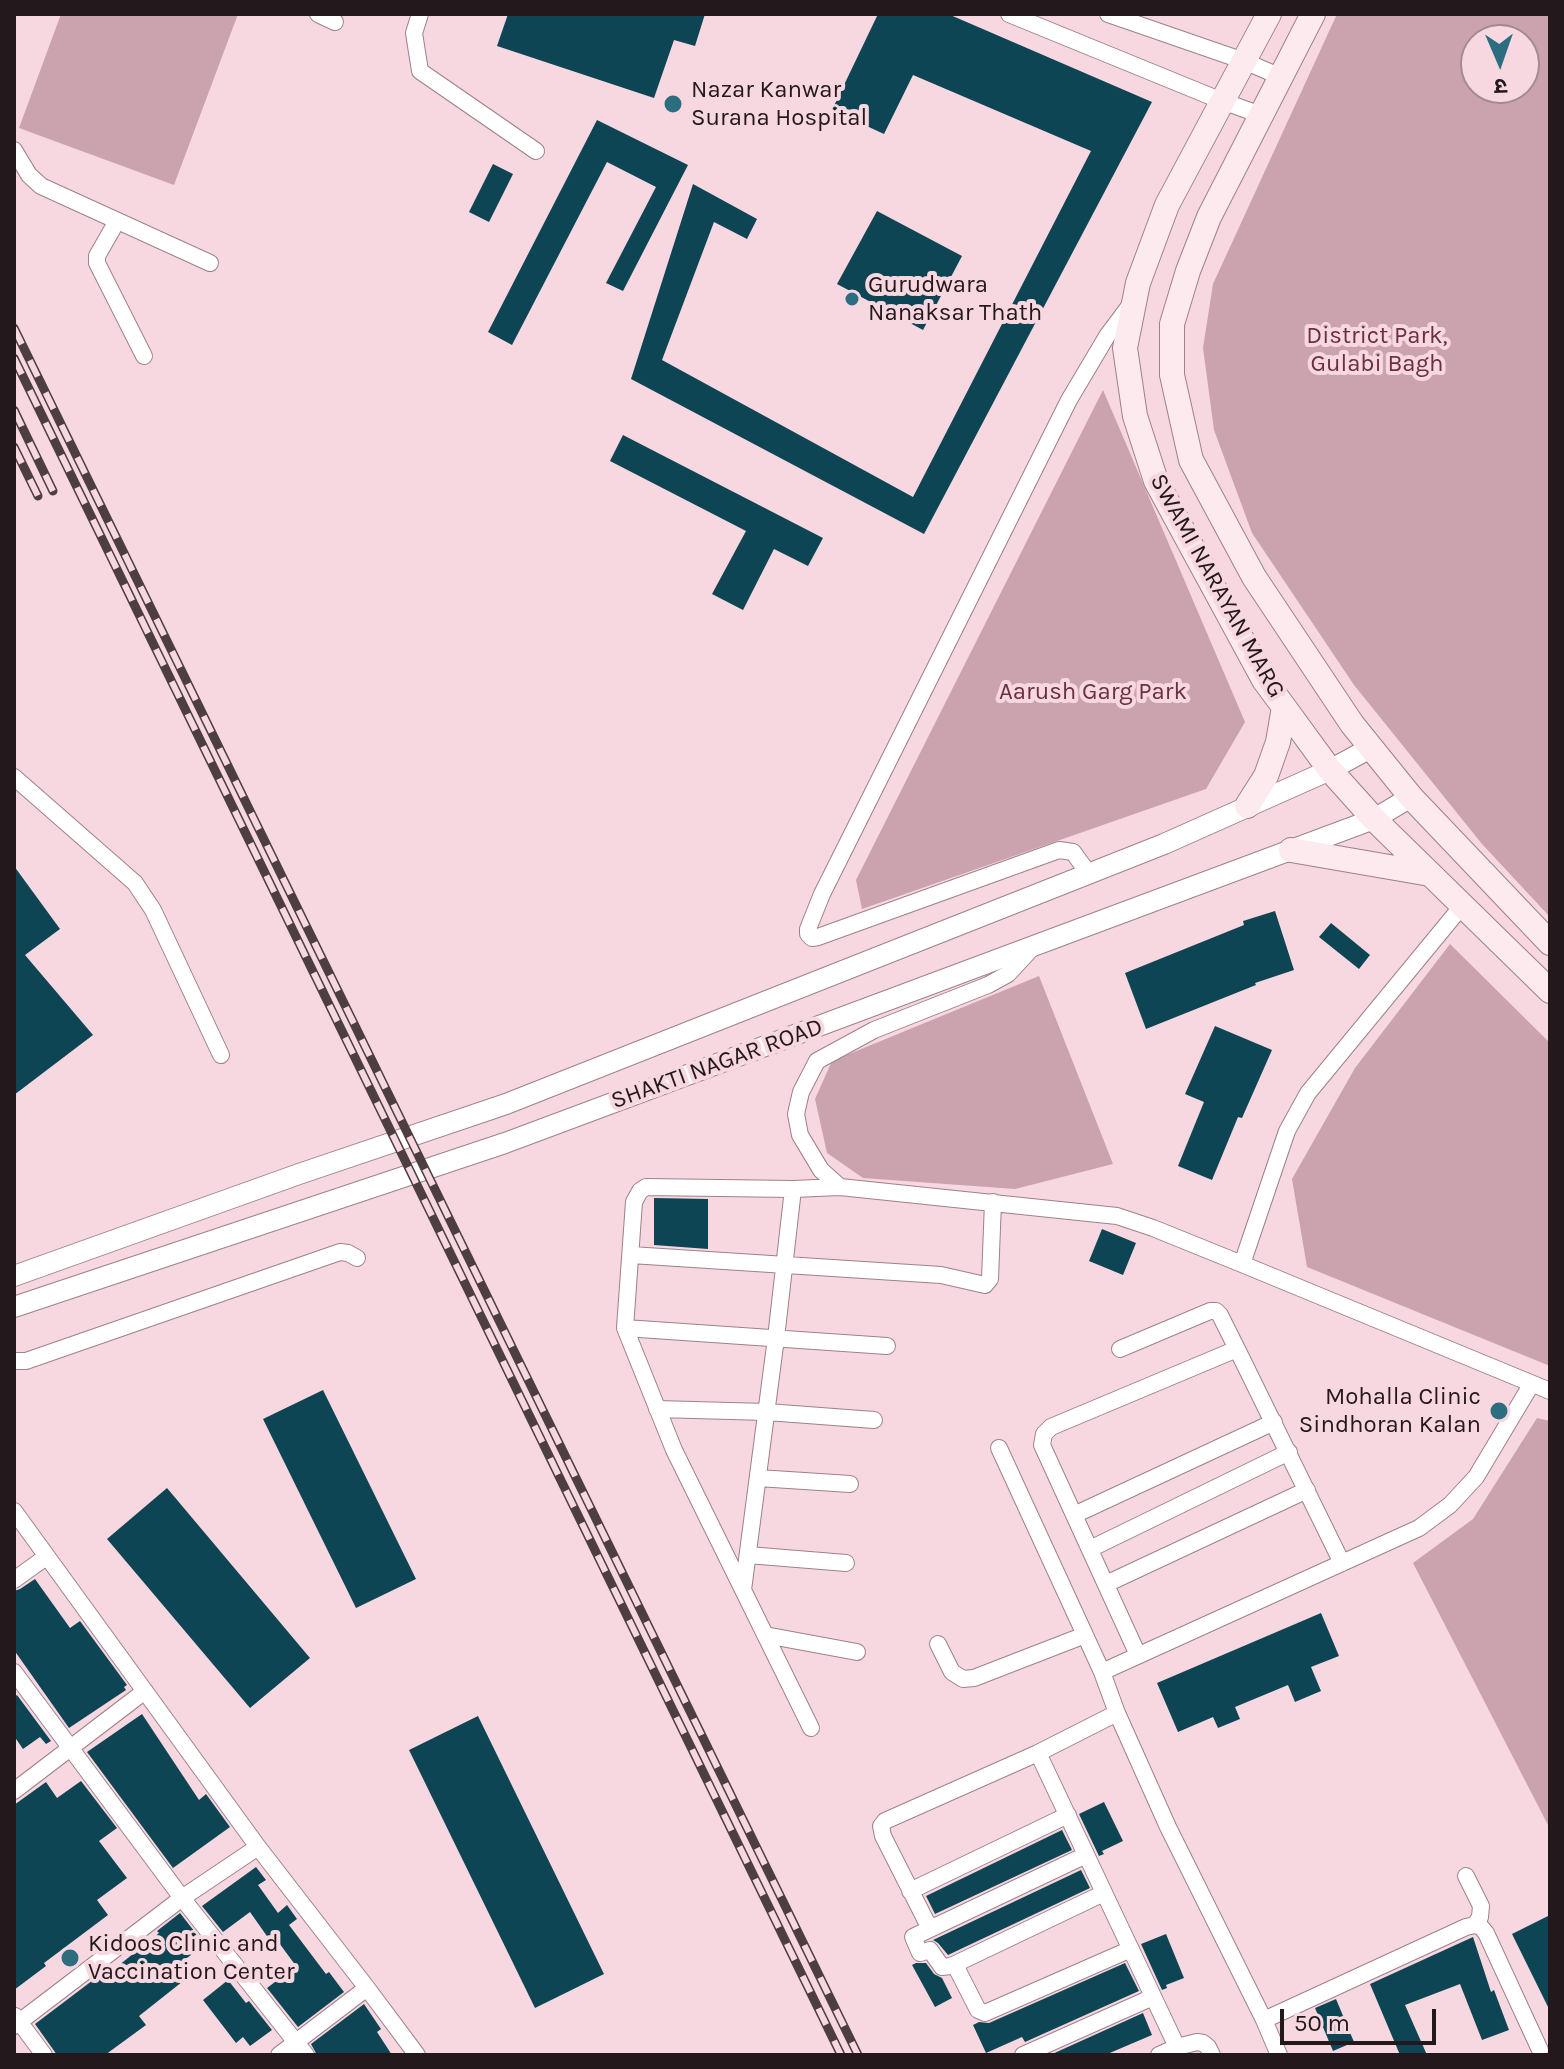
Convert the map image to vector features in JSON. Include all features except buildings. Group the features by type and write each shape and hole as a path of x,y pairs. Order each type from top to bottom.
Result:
{"main road":[{"name":"SWAMI NARAYAN MARG","path":"1269,14 1167,205 1138,283 1125,348 1135,416 1156,481 1264,680 1330,770 1374,819 1550,991"},
{"name":"SWAMI NARAYAN MARG","path":"1313,14 1209,217 1172,324 1172,375 1191,460 1254,577 1352,724 1411,797 1550,943"},
{"path":"1247,806 1266,776 1278,742 1284,707"},
{"path":"1291,850 1430,874"}],"street":[{"path":"318,14 335,22"},
{"path":"420,14 414,33 420,71 536,151"},
{"path":"1009,14 1261,115"},
{"path":"1108,14 1281,77"},
{"path":"14,150 29,175 41,186 210,263"},
{"path":"117,221 97,256 97,263 144,356"},
{"path":"1089,874 1073,852 1059,850 818,937 812,938 808,934 822,894 1069,400 1107,336 1135,300"},
{"name":"SHAKTI NAGAR ROAD","path":"14,1276 506,1104 1164,844 1330,770 1372,747"},
{"path":"14,777 135,883 153,910 221,1055"},
{"name":"SHAKTI NAGAR ROAD","path":"14,1307 505,1143 1374,819 1411,797"},
{"path":"1242,1264 1287,1131 1308,1093 1462,906"},
{"path":"840,1187 821,1170 800,1135 796,1114 801,1092 817,1061 874,1030 988,985 1008,974 1035,946"},
{"path":"811,1728 674,1450 625,1328 634,1202 646,1187 840,1187 1117,1216 1550,1391"},
{"path":"743,1590 793,1189"},
{"path":"631,1255 941,1275 985,1285 990,1279 993,1202"},
{"path":"14,1361 26,1361 340,1252 357,1258"},
{"path":"1120,1349 1216,1311 1342,1563"},
{"path":"625,1328 887,1346"},
{"path":"1138,1655 1042,1445 1044,1434 1051,1427 1237,1349"},
{"path":"1102,1672 1419,1528 1450,1505 1476,1477 1531,1385"},
{"path":"657,1409 767,1412 874,1420"},
{"path":"1074,1515 1274,1422"},
{"path":"999,1448 1102,1672 1168,1827 1279,2055"},
{"path":"1090,1549 1289,1452"},
{"path":"758,1478 850,1484"},
{"path":"1106,1584 1307,1490"},
{"path":"14,1511 258,1847 417,2055"},
{"path":"748,1555 846,1563"},
{"path":"14,1580 46,1557"},
{"path":"765,1635 857,1652"},
{"path":"938,1644 952,1672 963,1679 974,1678 1085,1635"},
{"path":"14,1672 182,1898 301,2048"},
{"path":"14,1791 145,1691"},
{"path":"932,1928 883,1836 881,1826 885,1821 1038,1753 1117,1713"},
{"path":"1038,1753 1153,1997 1170,2051 1193,2042 1203,2043 1212,2055"},
{"path":"910,1891 1068,1815"},
{"path":"44,2055 16,2021 182,1898 258,1847"},
{"path":"1086,1855 913,1937 920,1953 930,1950 942,1967 955,1965 1104,1893"},
{"path":"1466,1876 1481,1906 1475,1925"},
{"path":"1264,2020 1475,1925 1486,1933 1539,2050"},
{"path":"955,1965 978,2010 985,2013 1131,1949"},
{"path":"279,2055 301,2048 367,1988"},
{"path":"1023,2055 1153,1997"}],"green space":[{"path":"61,14 238,14 174,185 19,128"},
{"name":"District Park, Gulabi Bagh","path":"1337,14 1550,14 1550,917 1482,844 1354,685 1252,533 1214,430 1203,348 1213,284"},
{"name":"Aarush Garg Park","path":"1103,390 1245,722 1206,789 862,909 856,880"},
{"path":"1450,944 1550,1043 1550,1366 1307,1267 1292,1179 1355,1068"},
{"path":"1039,976 1113,1164 1015,1189 863,1178 827,1153 815,1099 832,1061"},
{"path":"1537,1418 1550,1421 1550,1829 1413,1563 1473,1519"}],"railway":[{"path":"14,328 858,2055"},
{"path":"14,358 841,2055"},
{"path":"14,410 53,491"},
{"path":"14,447 38,496"}],"place":[{"name":"Nazar Kanwar Surana Hospital","path":"673,104"},
{"name":"Gurudwara Nanaksar Thath","path":"852,299"},
{"name":"Mohalla Clinic Sindhoran Kalan","path":"1499,1411"},
{"name":"Kidoos Clinic and Vaccination Center","path":"70,1958"}]}
